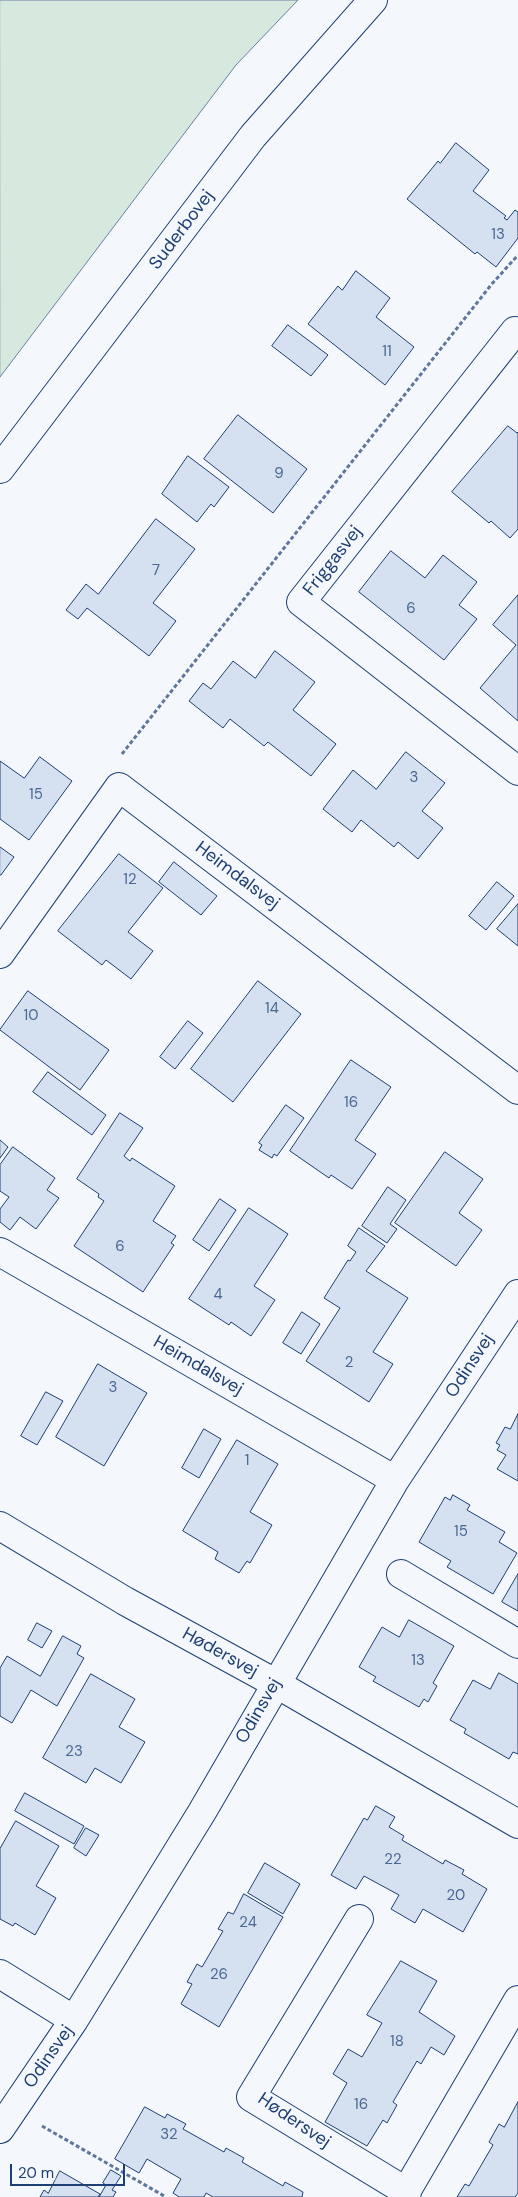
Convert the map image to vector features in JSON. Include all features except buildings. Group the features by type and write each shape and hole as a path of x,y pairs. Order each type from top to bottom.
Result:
{"street":[{"name":"Suderbovej","path":"0,469 253,136 373,0"},
{"name":"Friggasvej","path":"518,334 515,331 301,602 518,771"},
{"path":"0,954 119,787"},
{"name":"Heimdalsvej","path":"119,787 518,1090"},
{"name":"Heimdalsvej","path":"0,1252 395,1480"},
{"name":"Odinsvej","path":"7,2119 74,2020 202,1812 275,1683 395,1480 518,1294"},
{"name":"Hødersvej","path":"0,1526 125,1601 275,1683 518,1824"},
{"path":"401,1574 518,1644"},
{"name":"Hødersvej","path":"359,1919 251,2097 405,2194 518,2000"},
{"path":"0,1974 74,2020"}],"path":[{"path":"119,787 109,770 479,300 518,255"},
{"path":"7,2119 166,2197"}],"shaded area":[{"path":"0,0 298,0 236,65 0,377"}]}
